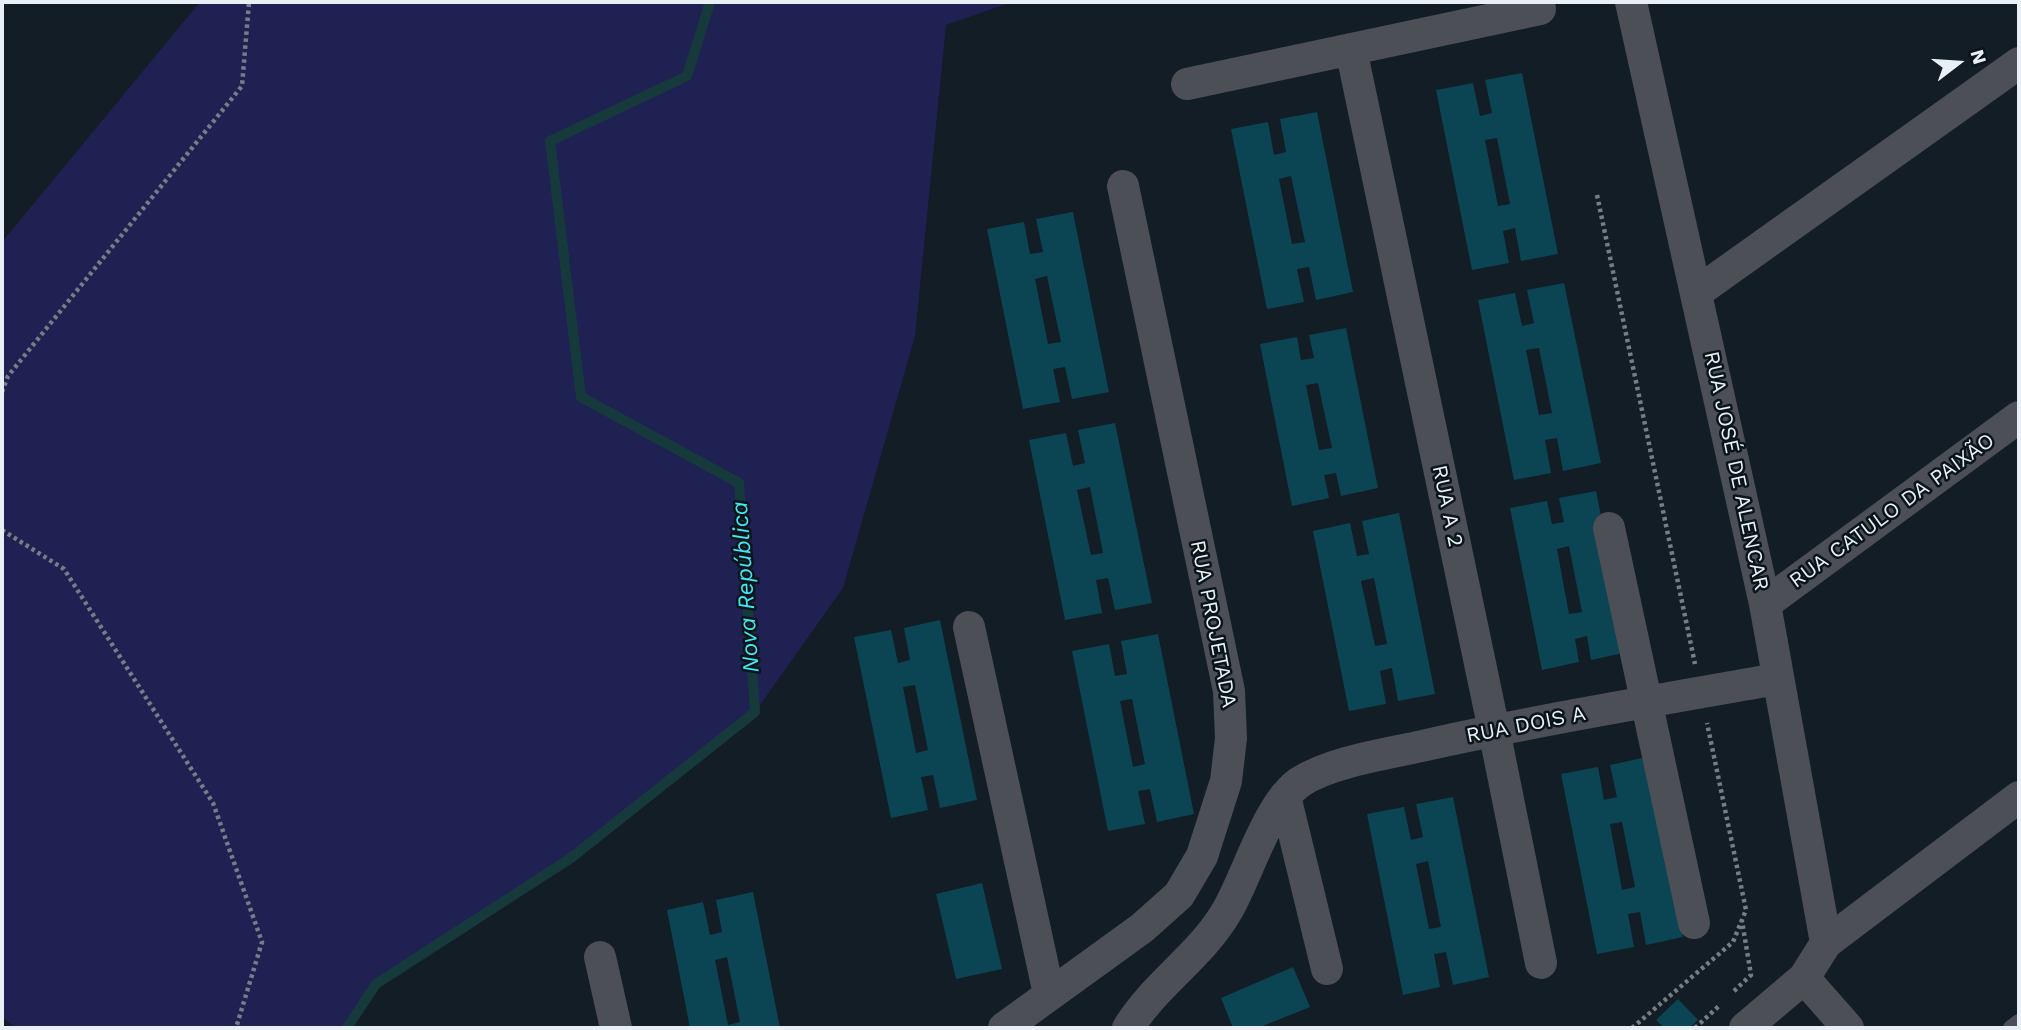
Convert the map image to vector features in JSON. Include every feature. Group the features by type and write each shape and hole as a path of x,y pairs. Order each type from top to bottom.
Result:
{"street":[{"name":"RUA JOSÉ DE ALENCAR","path":"1631,2 1765,604 1826,943"},
{"path":"1187,84 1540,9"},
{"name":"RUA A 2","path":"1351,49 1541,963"},
{"path":"1696,293 2019,63"},
{"name":"RUA PROJETADA","path":"1004,1028 1142,928 1179,895 1202,856 1226,781 1231,737 1229,691 1123,186"},
{"name":"RUA CATULO DA PAIXÃO","path":"1765,604 2019,417"},
{"path":"1609,528 1693,923"},
{"path":"969,627 1049,994"},
{"name":"RUA DOIS A","path":"1284,796 1300,782 1360,760 1494,730 1777,679"},
{"path":"1284,796 1327,969"},
{"path":"1128,1028 1139,1011 1208,940 1221,920 1284,796"},
{"path":"1745,1028 1804,978 1826,943 2019,797"},
{"path":"600,957 617,1028"},
{"path":"1804,978 1848,1028"}],"lane":[{"path":"2011,1028 2019,1022"}],"path":[{"path":"2,392 8,376 242,86 249,2"},
{"path":"1597,195 1696,671"},
{"path":"2,530 64,569 213,803 262,942 236,1028"},
{"path":"1632,1028 1733,942 1746,910 1706,719"},
{"path":"1733,993 1751,975 1742,920"},
{"path":"1695,1028 1723,1002"}],"shaded area":[{"path":"200,2 1012,2 946,25 915,336 843,588 755,712 571,858 376,984 347,1028 16,1028 2,1017 2,242"}],"building":[{"path":"1522,73 1558,254 1521,261 1515,228 1503,231 1509,263 1472,270 1436,90 1473,83 1480,116 1492,113 1485,80","holes":["1497,138 1510,204 1498,206 1485,140"]},
{"path":"1317,112 1353,292 1316,300 1309,267 1297,269 1304,302 1267,309 1231,129 1268,122 1274,155 1286,152 1280,119","holes":["1291,176 1305,242 1292,244 1279,179"]},
{"path":"1073,212 1109,392 1072,399 1065,367 1053,369 1060,402 1023,409 987,229 1024,222 1030,254 1043,252 1036,219","holes":["1047,276 1061,342 1048,344 1035,279"]},
{"path":"1564,283 1601,463 1563,471 1557,438 1545,440 1551,473 1514,480 1478,300 1515,293 1522,326 1534,323 1527,290","holes":["1539,348 1552,413 1539,415 1526,350"]},
{"path":"1346,328 1378,488 1341,496 1336,473 1324,475 1329,498 1292,506 1260,344 1297,337 1301,360 1314,358 1309,335","holes":["1318,383 1332,448 1319,450 1306,385"]},
{"path":"1115,423 1152,603 1115,610 1108,578 1096,580 1102,613 1065,620 1029,440 1066,433 1073,466 1085,463 1078,430","holes":["1090,487 1103,553 1091,555 1077,490"]},
{"path":"1596,491 1628,652 1591,660 1587,636 1575,639 1579,662 1542,670 1510,508 1547,501 1552,524 1564,522 1559,498","holes":["1569,546 1582,612 1569,614 1557,549"]},
{"path":"1399,513 1435,694 1398,701 1392,668 1380,671 1386,704 1349,711 1313,531 1350,523 1357,556 1369,554 1362,521","holes":["1374,578 1387,644 1375,646 1361,581"]},
{"path":"940,620 977,800 940,808 933,775 921,777 928,810 891,818 854,637 891,630 898,663 910,660 904,628","holes":["915,685 928,750 916,753 903,687"]},
{"path":"1158,634 1194,814 1157,822 1150,789 1138,791 1145,824 1108,831 1072,651 1109,644 1115,676 1127,674 1121,641","holes":["1132,699 1145,764 1133,767 1120,701"]},
{"path":"1647,757 1683,937 1646,945 1640,912 1628,914 1634,947 1597,954 1561,774 1598,767 1604,800 1617,797 1610,765","holes":["1622,822 1635,887 1622,890 1610,824"]},
{"path":"1453,797 1489,977 1453,985 1446,952 1434,954 1440,987 1403,995 1367,814 1404,807 1411,840 1423,837 1416,804","holes":["1428,861 1441,927 1429,929 1416,864"]},
{"path":"982,883 1002,969 956,979 936,894"},
{"path":"753,892 780,1028 690,1028 667,910 703,902 710,935 722,932 716,900","holes":["727,957 740,1022 728,1025 715,960"]},
{"path":"1293,967 1310,1007 1258,1028 1233,1028 1221,998"},
{"path":"1678,999 1698,1020 1689,1028 1664,1028 1656,1020"}],"waterway":[{"name":"Nova República","path":"347,1028 376,984 571,858 755,712 739,483 581,397 550,141 687,76 710,2"}]}
